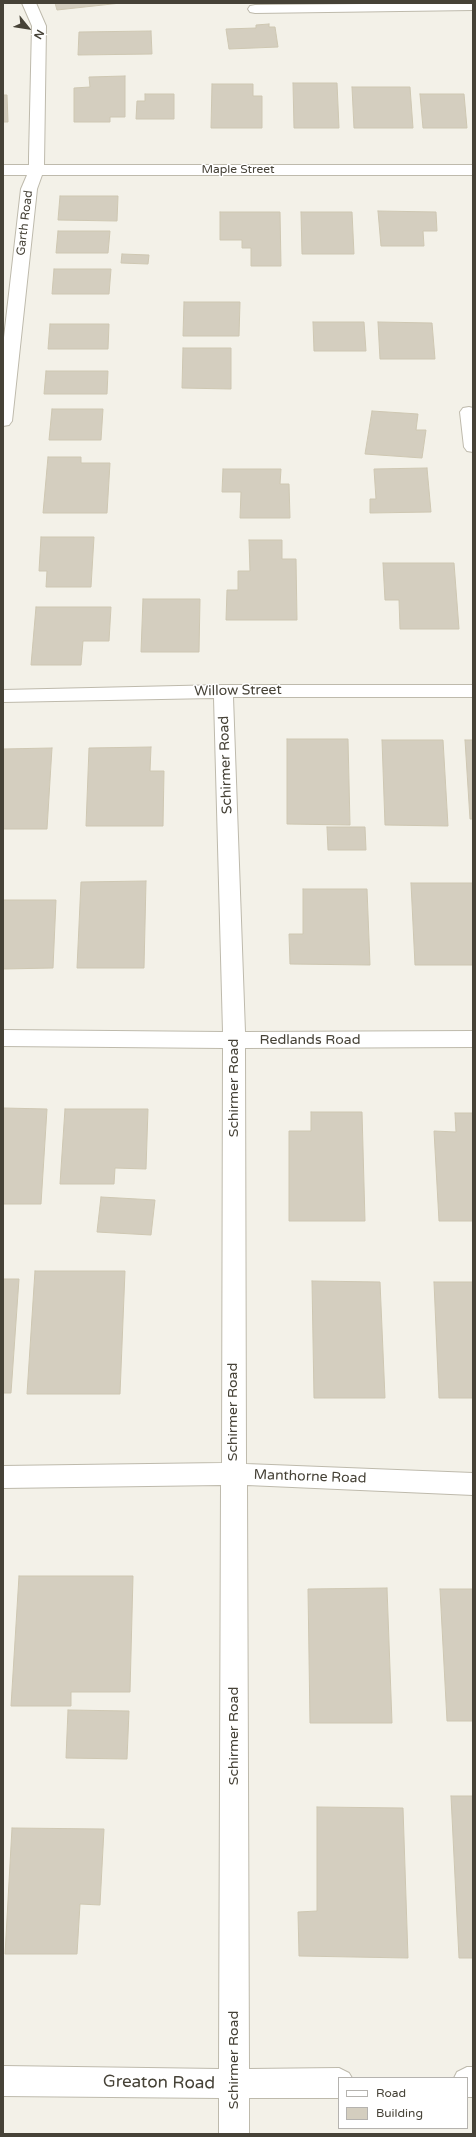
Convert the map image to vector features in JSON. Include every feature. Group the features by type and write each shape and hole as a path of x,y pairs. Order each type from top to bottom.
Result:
{"street":[{"name":"Garth Road","path":"3,421 29,189 36,170 39,26 28,3"},
{"path":"255,9 473,6"},
{"name":"Maple Street","path":"3,170 473,170"},
{"path":"469,412 473,447"},
{"name":"Willow Street","path":"3,696 223,691 473,691"},
{"name":"Schirmer Road","path":"223,691 234,1040 234,2134"},
{"name":"Redlands Road","path":"3,1038 234,1040 473,1039"},
{"name":"Manthorne Road","path":"3,1477 233,1474 473,1484"},
{"name":"Greaton Road","path":"3,2081 234,2084 338,2083"}],"building":[{"path":"55,3 121,3 57,10"},
{"path":"269,24 269,27 275,27 278,47 229,49 226,29 256,28 256,25"},
{"path":"151,31 152,54 78,55 79,32"},
{"path":"125,76 125,117 110,117 110,122 74,122 74,88 90,87 89,77"},
{"path":"293,83 337,83 339,128 294,128"},
{"path":"212,84 253,84 253,96 262,96 262,128 211,128"},
{"path":"352,87 410,87 413,128 354,128"},
{"path":"145,94 174,94 174,119 136,119 137,101 145,101"},
{"path":"420,94 464,94 467,128 423,128"},
{"path":"3,95 7,95 8,122 3,122"},
{"path":"60,196 118,196 117,221 58,220"},
{"path":"378,211 436,212 437,231 423,231 424,246 381,246"},
{"path":"220,212 280,212 281,266 251,266 251,248 242,248 242,240 220,240"},
{"path":"301,212 352,212 354,254 302,254"},
{"path":"58,231 110,231 108,253 56,253"},
{"path":"122,254 149,255 148,264 121,263"},
{"path":"54,269 111,269 109,294 52,294"},
{"path":"184,302 240,302 239,336 183,336"},
{"path":"313,322 364,322 366,351 314,351"},
{"path":"378,322 432,323 435,359 380,359"},
{"path":"50,324 109,324 108,349 48,349"},
{"path":"183,348 231,348 231,389 182,388"},
{"path":"46,371 108,371 107,394 44,394"},
{"path":"52,409 103,409 101,440 49,440"},
{"path":"372,411 418,414 416,430 426,430 422,458 365,454"},
{"path":"48,457 81,457 81,463 110,463 107,513 43,513"},
{"path":"427,468 431,512 370,513 370,499 376,499 374,469"},
{"path":"223,469 281,469 280,484 289,484 290,518 240,518 241,492 222,492"},
{"path":"41,537 94,537 91,587 46,587 47,571 39,571"},
{"path":"249,540 282,540 282,559 296,559 297,620 226,620 227,590 238,590 238,571 250,571"},
{"path":"383,563 454,563 459,629 400,629 399,600 385,600"},
{"path":"143,599 200,599 199,652 141,652"},
{"path":"36,607 111,607 109,641 83,641 81,665 31,665"},
{"path":"287,739 348,739 350,825 287,824"},
{"path":"382,740 443,740 448,826 385,825"},
{"path":"465,740 473,740 473,819 470,819"},
{"path":"151,747 150,771 164,771 163,826 86,826 89,748"},
{"path":"52,748 47,829 3,829 3,749"},
{"path":"327,827 365,827 366,850 328,850"},
{"path":"146,881 144,968 77,968 81,882"},
{"path":"411,883 473,883 473,965 415,965"},
{"path":"303,889 367,889 370,965 290,964 289,934 303,934"},
{"path":"3,900 56,900 53,968 3,969"},
{"path":"3,1108 47,1109 41,1204 3,1204"},
{"path":"65,1109 148,1109 146,1169 115,1168 114,1184 60,1184"},
{"path":"311,1112 362,1112 365,1221 289,1221 289,1131 311,1131"},
{"path":"455,1113 473,1113 473,1221 439,1221 434,1131 456,1132"},
{"path":"101,1197 155,1200 151,1235 97,1232"},
{"path":"35,1271 125,1271 120,1394 27,1394"},
{"path":"3,1279 19,1279 11,1393 3,1393"},
{"path":"312,1281 380,1282 385,1398 314,1398"},
{"path":"434,1282 473,1282 473,1398 439,1398"},
{"path":"19,1576 133,1576 130,1692 71,1692 71,1706 11,1706"},
{"path":"387,1588 392,1723 310,1723 308,1589"},
{"path":"440,1589 473,1589 473,1721 447,1721"},
{"path":"68,1710 129,1711 127,1759 66,1758"},
{"path":"451,1796 473,1796 473,1958 459,1958"},
{"path":"317,1807 403,1808 408,1958 299,1956 298,1912 317,1911"},
{"path":"12,1828 104,1829 100,1905 80,1904 77,1954 5,1954"}]}
